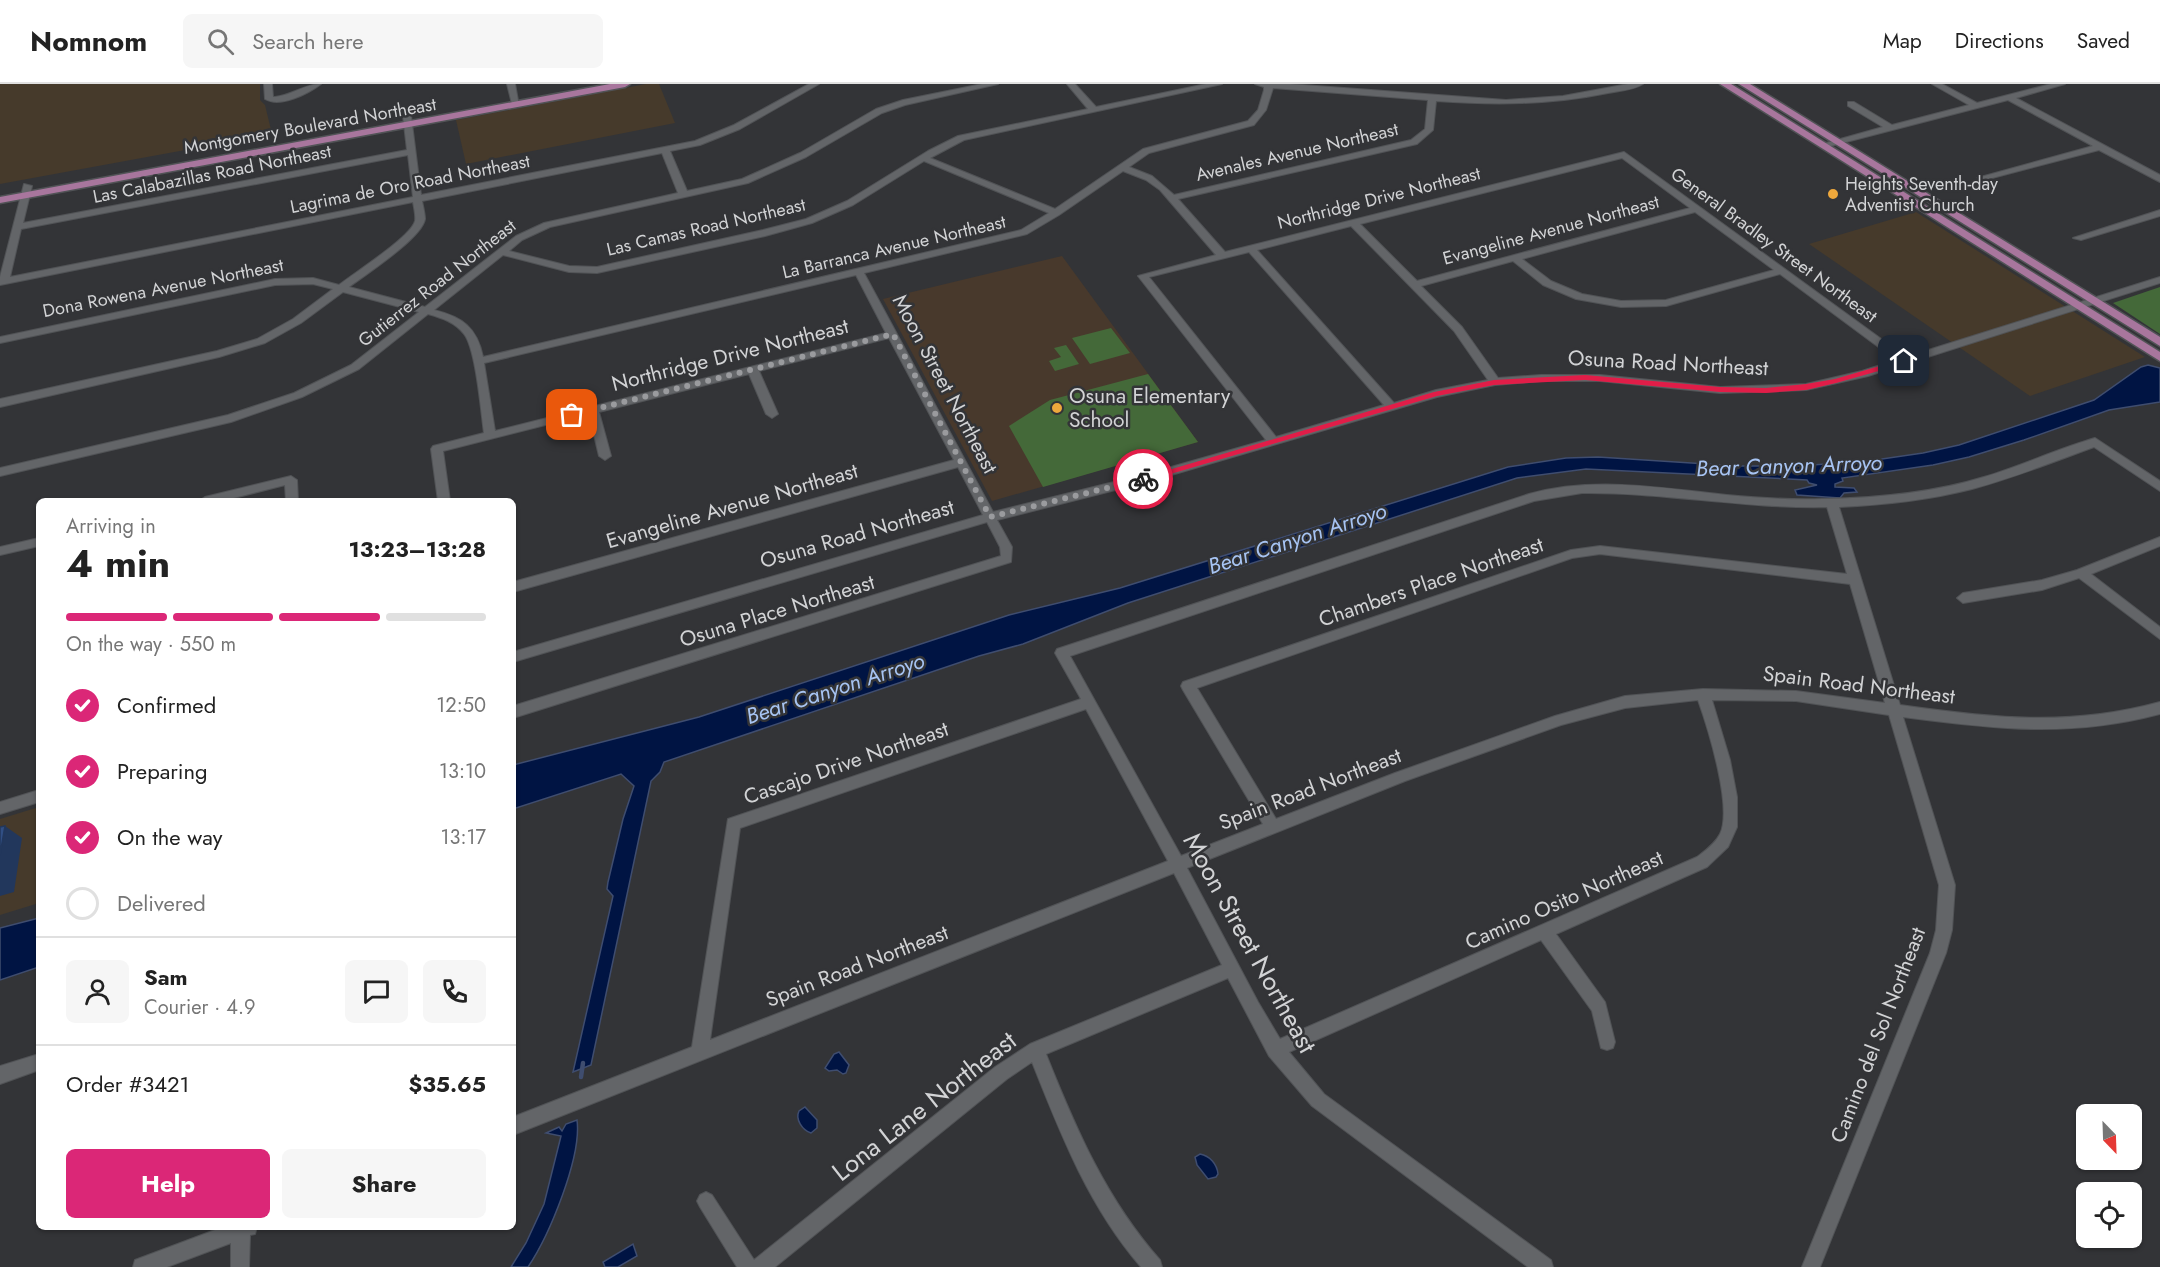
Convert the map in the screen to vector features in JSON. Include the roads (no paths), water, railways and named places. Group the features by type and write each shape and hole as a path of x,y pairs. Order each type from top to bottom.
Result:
{"main road":[{"name":"Montgomery Boulevard Northeast","path":"515,100 581,84"},
{"name":"Montgomery Boulevard Northeast","path":"0,191 26,190 515,100 625,84"},
{"path":"1725,84 2160,357"},
{"path":"1744,84 2160,342"},
{"name":"Montgomery Boulevard Northeast","path":"0,200 26,190"}],"street":[{"path":"268,88 269,99 283,99 317,84"},
{"path":"511,84 515,100"},
{"name":"Lagrima de Oro Road Northeast","path":"2,282 697,143 726,133 815,84"},
{"name":"Gutierrez Road Northeast","path":"0,472 263,409 327,382 354,367 519,238 547,225 726,187 804,156 858,121 891,106 994,84"},
{"path":"1071,84 1093,109"},
{"name":"Las Camas Road Northeast","path":"501,252 569,269 597,270 743,238 785,228 831,212 961,138 1218,84"},
{"path":"1258,84 1502,103 1555,101 1639,84"},
{"name":"La Barranca Avenue Northeast","path":"478,361 1024,232 1056,213 1135,156 1158,146 1251,123 1261,115 1265,108 1269,84"},
{"path":"1936,84 1977,106"},
{"path":"1823,145 2058,84"},
{"name":"Avenales Avenue Northeast","path":"1172,198 1413,142 1426,134 1430,127 1432,98"},
{"path":"2010,98 2160,179"},
{"path":"1851,104 1891,128"},
{"path":"0,403 219,354 249,345 286,328 399,245 415,230 420,220 419,199 408,120"},
{"path":"1980,180 2100,147"},
{"path":"665,150 684,196"},
{"name":"Las Calabazillas Road Northeast","path":"17,227 412,152"},
{"name":"General Bradley Street Northeast","path":"1624,155 1904,361"},
{"name":"Northridge Drive Northeast","path":"1273,441 1143,276 1624,155"},
{"path":"923,158 1056,213"},
{"path":"1121,167 1157,183 1222,255"},
{"path":"2,282 26,190"},
{"name":"Evangeline Avenue Northeast","path":"1415,285 1696,209"},
{"path":"2078,238 2160,213"},
{"path":"1353,223 1458,329 1494,382"},
{"path":"1251,249 1392,407"},
{"path":"1515,258 1547,283 1580,297 1621,304 1666,303 1780,271"},
{"name":"Moon Street Northeast","path":"859,272 990,517"},
{"name":"Dona Rowena Avenue Northeast","path":"0,340 275,282 305,280 427,311 459,322 469,330 475,343 490,435"},
{"name":"Osuna Road Northeast","path":"516,656 990,517 1151,477 1437,394 1494,382 1585,378 1720,390 1806,387 1836,381 1904,361 2160,280"},
{"name":"Northridge Drive Northeast","path":"444,498 437,449 893,334"},
{"path":"753,370 772,414"},
{"path":"592,410 605,456"},
{"path":"1832,503 1930,493 1969,486 2095,441 2160,487"},
{"name":"Evangeline Avenue Northeast","path":"516,586 962,462"},
{"path":"217,498 291,480 292,498"},
{"name":"Moon Street Northeast","path":"1544,1267 1318,1100 1298,1080 1275,1050 1178,865 1062,653 1533,497 1580,489 1628,488 1741,501 1832,503"},
{"name":"Camino del Sol Northeast","path":"1810,1267 1938,953 1944,930 1947,885 1920,802 1832,503"},
{"name":"Osuna Place Northeast","path":"516,711 1002,562 1007,559 1008,553 990,517"},
{"path":"1963,598 2024,589 2081,573 2160,541"},
{"path":"0,551 36,543"},
{"name":"Chambers Place Northeast","path":"1273,827 1188,686 1571,554 1600,550 1633,553 1855,580"},
{"path":"2081,573 2160,634"},
{"name":"Spain Road Northeast","path":"516,1125 1400,777 1560,720 1625,702 1703,694 1796,696 1974,722 2033,725 2081,723 2130,716 2160,708"},
{"name":"Camino Osito Northeast","path":"1275,1050 1702,862 1720,848 1730,828 1730,805 1710,712 1703,694"},
{"name":"Cascajo Drive Northeast","path":"700,1052 733,824 1089,702"},
{"path":"0,808 36,797"},
{"path":"1544,931 1599,1008 1607,1042"},
{"name":"Lona Lane Northeast","path":"760,1267 1001,1072 1036,1050 1233,968"},
{"path":"1036,1050 1087,1172 1106,1207 1146,1265"},
{"path":"0,1075 36,1063"},
{"path":"706,1201 748,1267"},
{"path":"142,1267 240,1230"},
{"path":"240,1267 245,1230"}],"water":[{"name":"Bear Canyon Arroyo","path":"2148,365 2160,368 2160,402 2109,410 1969,457 1933,465 1842,478 1843,481 1835,484 1835,487 1854,488 1857,492 1844,493 1840,498 1797,495 1795,490 1817,485 1807,480 1586,469 1517,478 1128,603 1023,644 979,656 664,762 660,772 651,781 591,1065 573,1072 613,896 607,889 608,882 623,819 634,786 621,774 516,808 516,764 699,717 1009,615 1120,588 1508,467 1566,458 1598,457 1738,466 1800,466 1875,460 1923,453 1959,445 2094,400 2141,367"},
{"path":"36,919 36,968 0,980 0,928"},
{"path":"839,1052 849,1065 846,1073 843,1074 837,1070 829,1071 825,1068 834,1054"},
{"path":"805,1107 817,1120 817,1128 811,1133 799,1121 799,1111"},
{"path":"577,1120 574,1154 554,1217 528,1267 511,1267 526,1243 544,1204 561,1136 546,1133 559,1127 562,1131 566,1124"},
{"path":"1200,1154 1215,1164 1218,1174 1216,1177 1208,1179 1197,1165 1195,1157"},
{"path":"633,1244 637,1256 618,1267 605,1267 603,1262"}],"waterway":[{"path":"581,1077 583,1063"}],"place":[{"name":"Heights Seventh-day Adventist Church","path":"1833,194"},
{"name":"Osuna Elementary School","path":"1057,408"}]}
